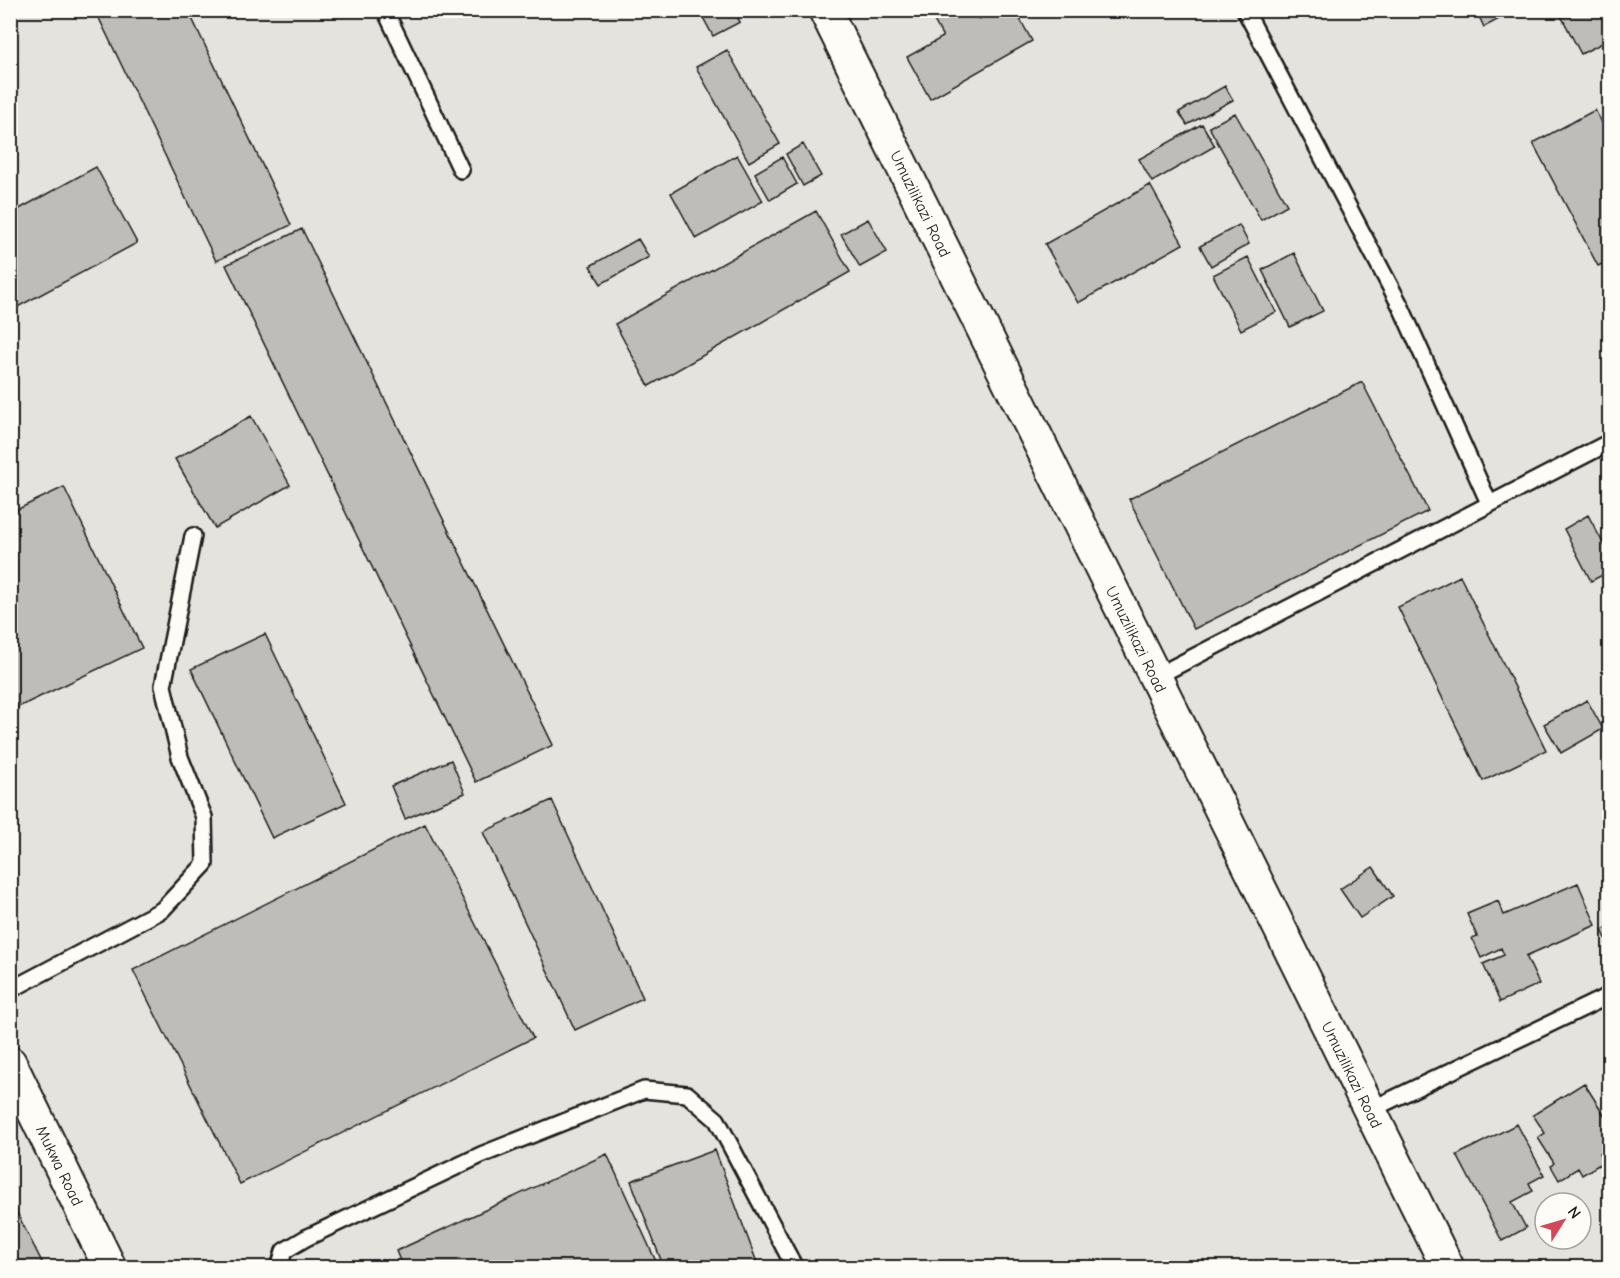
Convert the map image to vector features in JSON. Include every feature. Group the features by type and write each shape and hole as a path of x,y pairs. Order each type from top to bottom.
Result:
{"street":[{"name":"Umuzilikazi Road","path":"825,10 1448,1268"},
{"name":"Mukwa Road","path":"10,1063 110,1268"}],"lane":[{"path":"385,10 461,170"},
{"path":"1245,10 1401,307 1489,503"},
{"path":"1155,677 1610,442"},
{"path":"10,990 162,910 205,864 204,817 180,757 163,686 193,536"},
{"path":"1370,1110 1610,995"},
{"path":"279,1268 284,1251 306,1238 481,1155 644,1090 687,1094 717,1120 795,1268"}],"shaded area":[{"path":"10,11 1609,11 1609,1267 11,1267"}],"building":[{"path":"95,10 188,10 291,225 216,261"},
{"path":"699,10 733,10 740,22 713,36"},
{"path":"940,10 974,10 979,19 995,10 1015,10 1032,41 930,99 907,57 943,37 931,15"},
{"path":"1476,10 1516,10 1484,27"},
{"path":"1558,10 1610,10 1610,39 1581,54"},
{"path":"727,50 780,144 749,162 696,67"},
{"path":"1225,86 1233,100 1187,125 1179,112"},
{"path":"1595,110 1610,137 1610,260 1598,266 1533,143"},
{"path":"1235,113 1287,205 1261,220 1209,127"},
{"path":"1202,124 1215,146 1152,182 1139,159"},
{"path":"803,144 821,176 803,186 786,154"},
{"path":"737,155 763,201 696,239 671,193"},
{"path":"782,157 797,184 770,200 755,173"},
{"path":"96,167 137,243 10,311 10,214"},
{"path":"1150,185 1183,244 1078,303 1045,244"},
{"path":"816,211 850,272 649,386 615,324"},
{"path":"868,219 887,252 860,267 841,234"},
{"path":"1239,225 1249,244 1211,266 1200,246"},
{"path":"302,229 553,745 476,782 226,265"},
{"path":"638,239 649,257 601,284 590,266"},
{"path":"1294,253 1323,311 1290,327 1262,270"},
{"path":"1248,257 1276,312 1241,330 1213,275"},
{"path":"1362,382 1428,511 1194,629 1129,499"},
{"path":"251,416 290,485 215,528 175,459"},
{"path":"64,487 142,648 10,711 10,513"},
{"path":"1588,515 1610,556 1610,571 1591,581 1564,529"},
{"path":"1460,576 1546,750 1483,781 1398,607"},
{"path":"265,634 346,803 272,838 191,669"},
{"path":"1587,700 1603,729 1561,753 1544,724"},
{"path":"451,760 465,793 405,819 391,786"},
{"path":"552,800 643,998 575,1030 483,832"},
{"path":"425,824 533,1038 240,1184 133,970"},
{"path":"1373,867 1393,896 1360,918 1340,889"},
{"path":"1578,883 1596,925 1526,956 1539,984 1500,1002 1483,964 1504,955 1501,948 1481,958 1472,938 1477,936 1467,914 1498,901 1504,915"},
{"path":"1610,926 1610,947 1602,930"},
{"path":"1584,1083 1610,1124 1610,1147 1600,1153 1605,1161 1582,1175 1578,1168 1559,1180 1551,1166 1554,1163 1538,1138 1545,1133 1533,1115"},
{"path":"1517,1124 1544,1175 1529,1183 1533,1191 1512,1202 1526,1228 1502,1241 1457,1155"},
{"path":"715,1150 759,1268 664,1268 631,1181"},
{"path":"607,1154 659,1268 403,1268 396,1251"},
{"path":"10,1199 45,1268 10,1268"}]}
